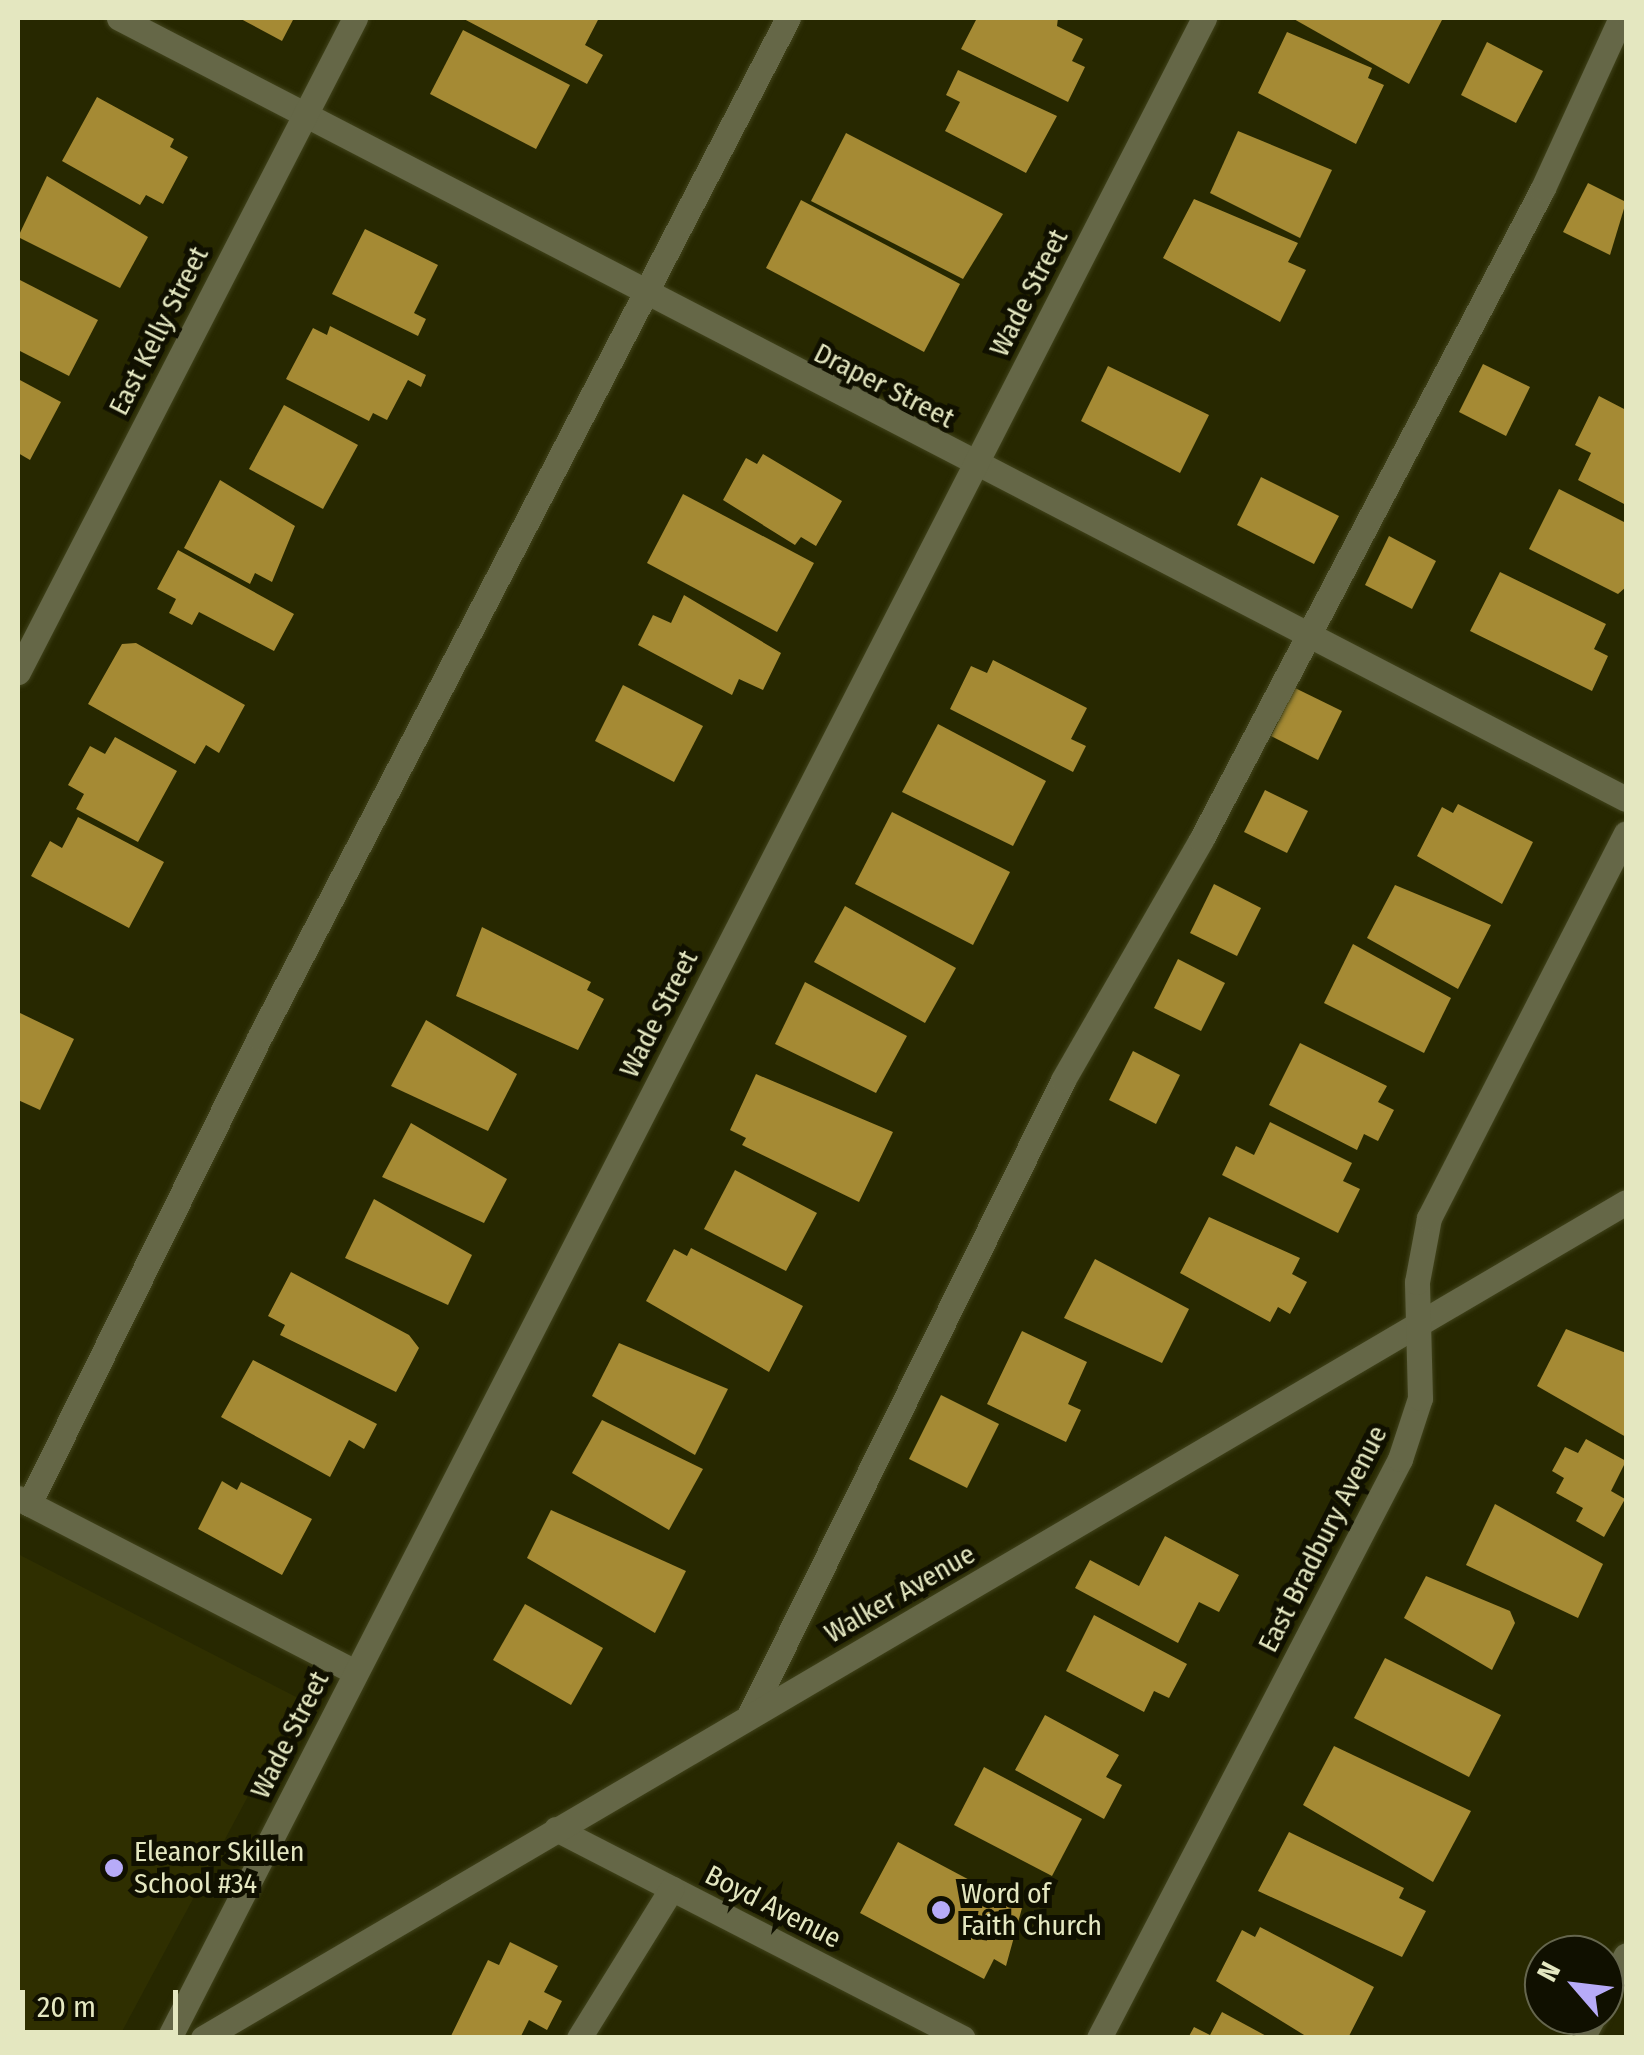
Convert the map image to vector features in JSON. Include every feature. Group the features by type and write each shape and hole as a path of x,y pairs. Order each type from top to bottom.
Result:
{"street":[{"name":"Draper Street","path":"119,18 645,296 1626,800"},
{"name":"East Kelly Street","path":"18,672 355,18"},
{"path":"355,1672 23,1501 788,18"},
{"name":"Wade Street","path":"168,2038 1204,18"},
{"path":"750,1716 1063,1080 1543,188 1621,18"},
{"name":"East Bradbury Avenue","path":"1098,2038 1400,1460 1420,1398 1420,1326 1429,1218 1626,833"},
{"name":"Walker Avenue","path":"204,2038 1626,1202"},
{"name":"Boyd Avenue","path":"556,1829 962,2038"},
{"path":"579,2038 672,1888"}],"shaded area":[{"name":"Eleanor Skillen School #34","path":"18,1554 300,1699 119,2037 18,2037"}],"building":[{"path":"239,18 294,18 282,41"},
{"path":"462,18 599,18 585,45 603,55 587,84"},
{"path":"977,18 1058,18 1057,26 1083,39 1072,61 1085,67 1068,102 961,49"},
{"path":"1292,18 1443,18 1409,84"},
{"path":"463,30 570,85 536,149 430,94"},
{"path":"1287,32 1372,68 1368,78 1384,85 1356,144 1258,93"},
{"path":"1487,42 1543,71 1516,123 1461,95"},
{"path":"958,70 1057,116 1026,173 945,131 960,102 946,95"},
{"path":"97,97 174,139 170,147 188,157 163,204 146,195 140,205 62,161"},
{"path":"1238,131 1332,170 1300,238 1210,193"},
{"path":"846,133 1003,214 963,279 811,201"},
{"path":"47,176 148,237 120,288 18,237"},
{"path":"1588,183 1626,202 1610,255 1563,232"},
{"path":"1194,199 1298,243 1288,262 1306,270 1280,322 1163,258"},
{"path":"801,200 960,284 924,352 766,268"},
{"path":"365,229 438,265 414,313 426,319 418,336 332,294"},
{"path":"18,279 98,320 69,376 18,350"},
{"path":"330,326 426,375 421,387 408,380 387,420 373,413 369,421 286,379 313,328 327,335"},
{"path":"1483,364 1530,387 1506,436 1459,412"},
{"path":"1108,366 1209,415 1180,473 1081,421"},
{"path":"18,379 61,402 30,460 18,453"},
{"path":"1599,396 1626,410 1626,505 1578,480 1591,453 1575,445"},
{"path":"284,405 358,445 323,509 249,469"},
{"path":"763,454 842,501 816,546 801,537 795,545 723,500 746,458 757,464"},
{"path":"1261,477 1339,516 1314,564 1237,525"},
{"path":"220,480 295,526 272,582 255,573 250,584 184,548"},
{"path":"1559,489 1626,523 1626,587 1618,594 1529,549"},
{"path":"683,494 814,563 777,632 647,563"},
{"path":"1389,536 1436,561 1412,609 1365,585"},
{"path":"178,550 294,614 274,651 199,612 192,625 169,613 176,599 157,589"},
{"path":"1500,572 1606,624 1594,649 1608,656 1592,691 1470,631"},
{"path":"684,595 781,653 763,690 739,679 732,695 638,645 653,615 671,623"},
{"path":"136,643 245,705 219,753 206,745 195,764 88,704 122,644"},
{"path":"993,660 1087,708 1071,739 1086,746 1073,772 950,709 971,666 987,673"},
{"path":"623,685 703,726 674,782 595,741"},
{"path":"1295,688 1342,711 1318,760 1271,736"},
{"path":"938,724 1046,781 1013,846 902,792"},
{"path":"115,737 177,771 138,842 76,809 84,794 68,785 90,746 105,754"},
{"path":"1265,790 1308,811 1287,853 1244,832"},
{"path":"1458,804 1533,842 1502,904 1417,856 1442,807 1453,813"},
{"path":"892,812 1010,872 973,945 855,884"},
{"path":"78,817 164,862 129,928 31,876 50,841 62,848"},
{"path":"1214,884 1261,908 1237,956 1190,933"},
{"path":"1395,885 1491,925 1458,989 1367,938"},
{"path":"845,906 956,968 925,1023 814,962"},
{"path":"482,927 591,982 587,990 604,999 578,1050 456,996"},
{"path":"1353,944 1451,998 1424,1053 1324,1003"},
{"path":"1178,959 1225,983 1201,1031 1154,1008"},
{"path":"805,982 907,1036 876,1093 775,1044"},
{"path":"18,1012 74,1039 40,1110 18,1100"},
{"path":"426,1020 517,1074 488,1131 391,1086"},
{"path":"1300,1043 1387,1086 1378,1102 1394,1110 1378,1141 1364,1134 1357,1150 1269,1105"},
{"path":"1133,1051 1180,1075 1156,1124 1109,1100"},
{"path":"756,1074 893,1132 859,1202 742,1145 746,1138 730,1130"},
{"path":"1270,1122 1352,1163 1343,1181 1360,1189 1338,1233 1222,1175 1236,1146 1254,1155"},
{"path":"411,1123 507,1179 484,1223 382,1177"},
{"path":"735,1170 817,1213 786,1271 704,1229"},
{"path":"374,1199 472,1255 448,1305 345,1258"},
{"path":"1209,1217 1300,1258 1292,1274 1307,1282 1290,1314 1278,1307 1270,1322 1180,1273"},
{"path":"691,1248 803,1306 769,1372 646,1301 674,1249 687,1256"},
{"path":"1095,1259 1189,1309 1162,1363 1064,1318"},
{"path":"291,1272 409,1335 419,1348 396,1392 280,1335 285,1325 268,1316"},
{"path":"1566,1329 1626,1353 1626,1437 1537,1386"},
{"path":"1022,1331 1087,1362 1068,1404 1081,1410 1066,1442 987,1404"},
{"path":"619,1343 728,1389 695,1455 592,1396"},
{"path":"253,1360 377,1424 364,1449 349,1440 330,1477 221,1417"},
{"path":"941,1395 999,1424 967,1488 909,1459"},
{"path":"602,1420 703,1469 669,1530 572,1473"},
{"path":"1586,1439 1626,1461 1611,1491 1625,1499 1604,1537 1576,1521 1583,1508 1556,1493 1564,1478 1552,1471 1565,1447 1578,1453"},
{"path":"222,1481 237,1490 241,1482 312,1519 282,1575 198,1529"},
{"path":"1495,1504 1603,1564 1578,1618 1466,1565"},
{"path":"551,1510 686,1571 655,1633 527,1558"},
{"path":"1165,1536 1239,1575 1219,1612 1199,1602 1178,1643 1075,1588 1090,1560 1139,1586"},
{"path":"1426,1576 1510,1611 1515,1623 1492,1670 1404,1618"},
{"path":"525,1604 603,1648 571,1705 493,1660"},
{"path":"1094,1615 1187,1664 1169,1698 1154,1691 1144,1712 1066,1671"},
{"path":"1385,1658 1501,1715 1469,1777 1354,1718"},
{"path":"1045,1715 1119,1755 1106,1777 1122,1785 1104,1819 1015,1770"},
{"path":"1334,1746 1471,1811 1433,1882 1303,1805"},
{"path":"984,1767 1082,1819 1052,1876 954,1825"},
{"path":"1289,1832 1404,1888 1399,1898 1426,1911 1402,1957 1258,1891"},
{"name":"Word of Faith Church","path":"898,1842 1022,1908 1006,1966 994,1959 984,1979 860,1913"},
{"path":"1260,1927 1374,1987 1348,2038 1309,2038 1216,1981 1242,1930 1255,1937"},
{"path":"510,1942 558,1966 544,1992 562,2001 547,2030 529,2020 520,2038 450,2038 488,1960 499,1965"},
{"path":"1222,2012 1270,2038 1188,2038 1194,2027 1210,2035"}],"place":[{"name":"Eleanor Skillen School #34","path":"114,1868"},
{"name":"Word of Faith Church","path":"941,1910"}]}
